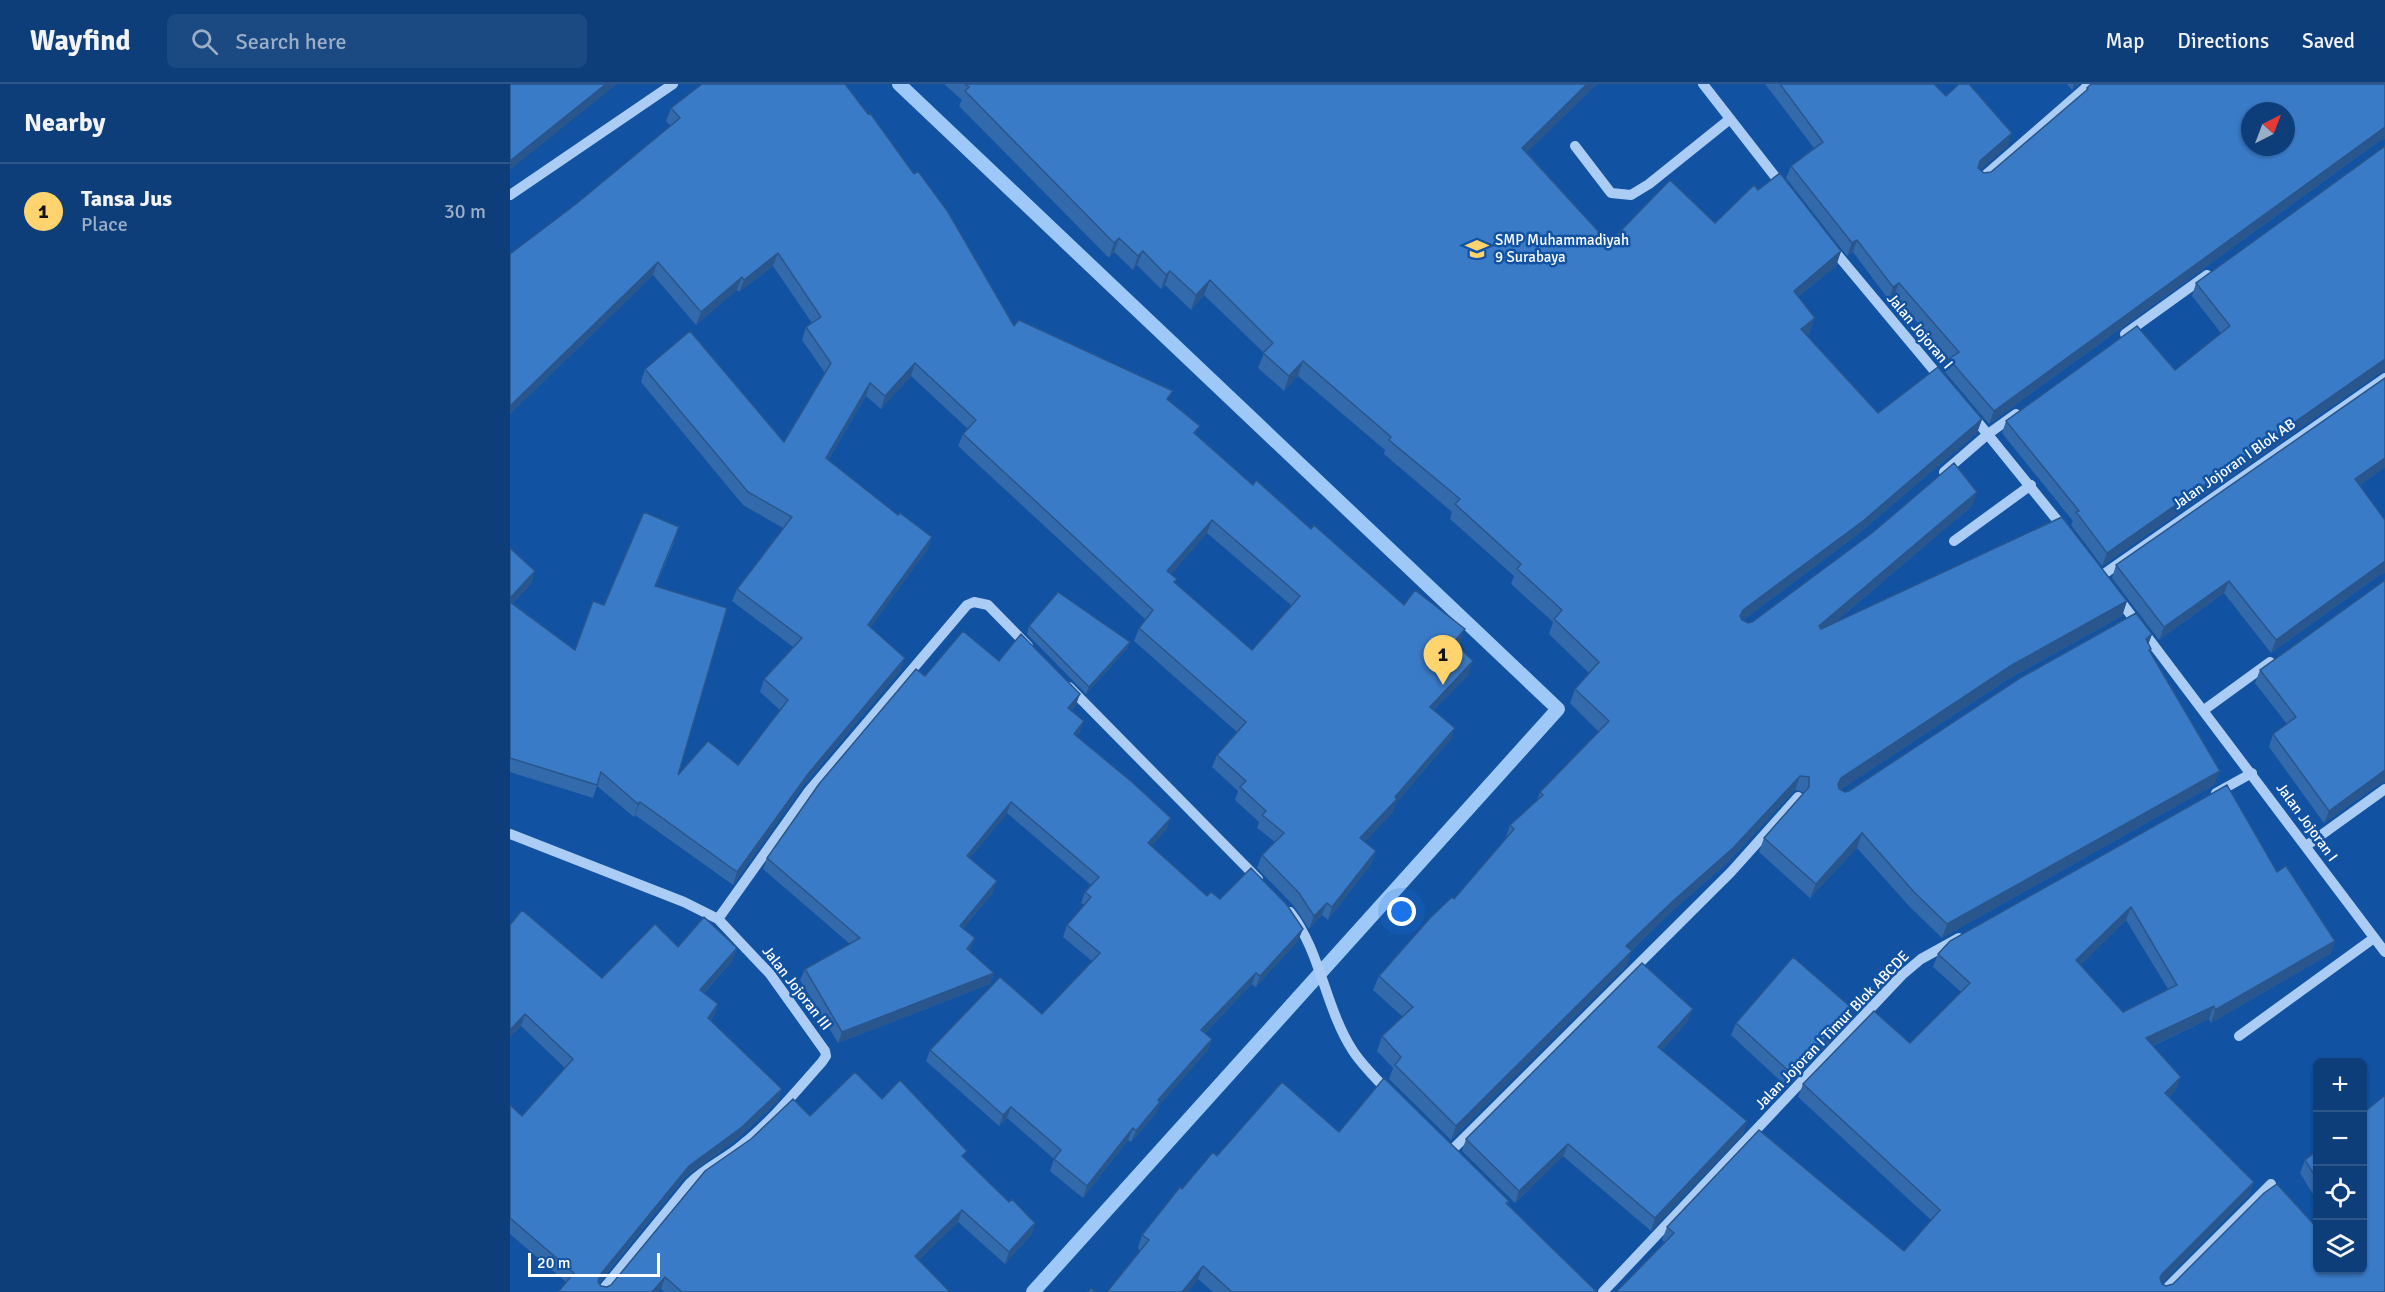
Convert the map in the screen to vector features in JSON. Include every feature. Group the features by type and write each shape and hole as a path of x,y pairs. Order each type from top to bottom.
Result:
{"street":[{"path":"510,195 674,84"},
{"path":"1703,84 1789,194"},
{"path":"1981,179 2090,84"},
{"path":"1575,146 1611,193 1631,195 1649,184 1730,119"},
{"name":"Jalan Jojoran I","path":"1826,240 1951,391"},
{"path":"2120,339 2214,270"},
{"name":"Jalan Jojoran I Blok AB","path":"2104,580 2385,378"},
{"path":"1966,408 2031,485 2073,540"},
{"path":"1934,481 1988,434 2025,408"},
{"path":"1954,541 2031,485"},
{"name":"Jalan Jojoran I","path":"2104,580 2128,620 2204,710 2385,952"},
{"path":"718,919 809,791 966,605 974,603 988,605 1037,655"},
{"path":"2204,710 2280,655"},
{"path":"1062,681 1268,889"},
{"path":"2207,798 2252,773"},
{"path":"2306,846 2385,789"},
{"path":"1458,1160 1446,1148 1731,872 1798,798"},
{"name":"Jalan Jojoran III","path":"510,834 698,908 718,919 770,974 805,1021 824,1049 826,1056 781,1108 750,1139 699,1174 690,1183 601,1292"},
{"path":"1282,904 1300,924 1341,1028 1353,1051 1396,1099"},
{"name":"Jalan Jojoran I Timur Blok ABCDE","path":"1603,1292 1902,975 1921,959 1972,930"},
{"path":"2239,1036 2374,938"},
{"path":"2163,1292 2271,1184"}],"building":[{"path":"510,84 606,84 510,161"},
{"path":"702,84 845,84 868,114 870,113 914,174 918,171 948,212 1014,326 1019,320 1173,391 1167,399 1200,426 1194,433 1253,485 1256,480 1311,529 1314,525 1404,605 1415,590 1465,629 1454,642 1473,661 1430,707 1455,728 1395,797 1397,799 1360,838 1376,851 1332,907 1327,903 1314,916 1299,893 1262,855 1284,833 1262,815 1266,811 1240,787 1246,781 1217,755 1246,722 1139,628 1153,610 963,434 976,420 915,363 885,396 870,383 826,458 898,515 900,513 932,537 868,625 905,658 808,774 737,872 640,802 638,804 601,772 597,785 510,758 510,602 575,650 593,601 604,605 644,512 679,527 655,586 727,608 678,775 708,741 738,765 788,700 764,679 802,638 737,589 792,517 748,492 645,369 690,331 784,442 831,363 806,327 821,317 778,253 744,280 742,277 701,312 658,262 510,406 510,254 576,204 680,118 671,108","holes":["1212,520 1300,596 1252,650 1174,582 1177,579 1167,571"]},
{"path":"965,84 1587,84 1522,148 1609,243 1670,180 1715,223 1754,185 1758,190 1780,173 1841,251 1794,291 1815,318 1801,329 1878,413 1938,367 1982,419 1863,521 1743,610 1740,616 1742,620 1752,622 1872,533 1954,463 1977,492 1819,626 1821,629 2062,517 2127,601 2012,665 1841,778 1838,784 1839,789 1849,791 2020,678 2136,613 2152,634 2146,639 2151,649 2149,650 2220,771 1947,924 1914,892 1862,833 1816,884 1764,838 1809,787 1809,777 1800,776 1733,848 1626,946 1632,951 1456,1126 1395,1065 1401,1057 1382,1036 1413,1007 1379,976 1430,918 1452,897 1454,899 1514,829 1510,825 1543,795 1540,792 1609,721 1575,689 1599,662 1554,619 1562,610 1517,569 1521,564 1455,504 1460,499 1389,440 1391,437 1303,361 1289,376 1263,353 1273,343 1210,280 1196,295 1170,271 1166,275 1143,251 1138,256 1119,238 1114,243 965,91 969,87"},
{"path":"1780,84 1934,84 1946,96 1959,84 1969,84 2012,133 1980,161 1978,168 1984,173 1991,172 2091,84 2385,84 2385,127 1994,411 1949,359 1959,352 1899,283 1893,287 1857,240 1852,243 1791,166 1823,142"},
{"path":"2385,146 2385,359 2107,553 2076,512 2079,511 2006,421 2137,326 2175,370 2230,326 2196,283"},
{"path":"2385,378 2385,458 2355,479 2385,520 2385,561 2276,640 2229,581 2164,627 2116,565"},
{"path":"510,548 535,571 510,598"},
{"path":"2385,580 2385,770 2329,811 2273,734 2296,717 2260,670"},
{"path":"1058,592 1130,642 1089,687 1029,626"},
{"path":"963,631 999,661 1021,634 1080,694 1068,708 1084,721 1074,734 1171,818 1148,843 1207,896 1211,892 1220,899 1251,868 1287,905 1303,929 1260,976 1256,973 1201,1030 1212,1039 1158,1100 1160,1102 1136,1131 1133,1128 1087,1186 1054,1159 1061,1150 1011,1107 1003,1115 930,1050 1000,977 1042,1014 1100,953 1067,925 1091,897 1085,892 1099,877 1011,802 967,856 997,881 960,926 975,938 967,949 994,973 842,1032 805,969 860,938 767,858 819,784 916,669 925,676"},
{"path":"2227,785 2277,872 2286,866 2335,941 2215,1010 2214,1006 2146,1038 2181,1077 2165,1093 2254,1182 2160,1278 2162,1284 2166,1286 2173,1284 2264,1193 2277,1184 2313,1224 2313,1274 2367,1274 2367,1110 2385,1095 2385,1292 1616,1292 1674,1233 1667,1227 1759,1130 1904,1251 1940,1210 1803,1084 1874,1011 1910,1043 1970,983 1938,954 1950,941","holes":["2131,907 2177,985 2123,1012 2076,960"]},
{"path":"522,910 602,978 655,924 678,947 704,917 737,948 700,990 718,1004 708,1018 782,1089 742,1127 689,1166 600,1275 598,1282 601,1286 611,1285 705,1171 751,1139 793,1099 810,1116 855,1072 882,1099 900,1080 967,1151 962,1156 1009,1202 1012,1199 1035,1223 1009,1252 962,1210 915,1256 950,1292 682,1292 665,1277 652,1292 558,1292 574,1273 510,1218 510,1105 522,1116 573,1059 525,1014 510,1030 510,925"},
{"path":"1793,957 1853,1009 1792,1074 1736,1023"},
{"path":"1642,963 1693,1009 1658,1047 1747,1121 1655,1218 1568,1144 1519,1191 1466,1139"},
{"path":"1384,1078 1509,1201 1506,1203 1597,1292 1232,1292 1203,1266 1182,1292 1107,1292 1149,1240 1142,1235 1180,1187 1182,1189 1213,1152 1217,1156 1282,1082 1339,1132"},
{"path":"2313,1154 2313,1173 2305,1160"}],"waterway":[{"path":"899,84 1558,709 1033,1292"}],"place":[{"name":"SMP Muhammadiyah 9 Surabaya","path":"1477,249"},
{"name":"Tansa Jus","path":"1443,685"}]}
